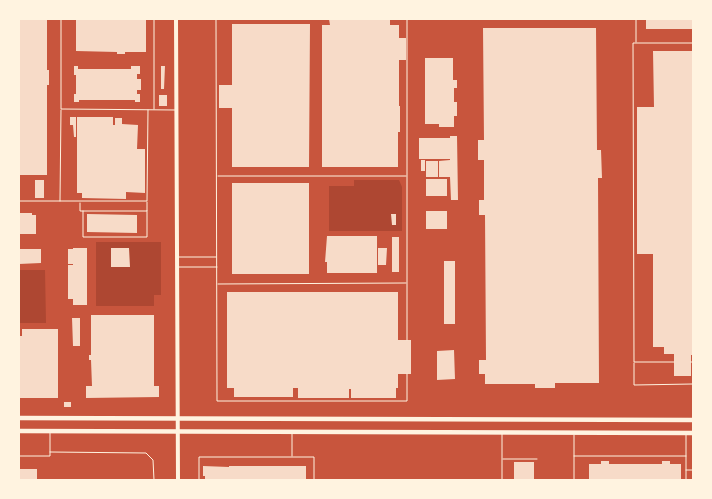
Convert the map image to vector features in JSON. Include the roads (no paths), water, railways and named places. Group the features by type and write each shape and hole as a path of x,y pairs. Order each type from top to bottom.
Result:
{"main road":[{"path":"19,418 693,420"},
{"path":"19,431 693,433"}],"street":[{"path":"176,19 178,480"}],"lane":[{"path":"60,201 62,19"},
{"path":"154,19 154,110"},
{"path":"216,19 217,401 407,401 407,374"},
{"path":"407,19 407,340"},
{"path":"636,19 636,43 633,43 634,385 693,384"},
{"path":"636,43 693,43"},
{"path":"61,109 177,110"},
{"path":"80,201 80,211 83,211 83,237 148,237 148,110"},
{"path":"217,176 407,176"},
{"path":"19,201 147,201"},
{"path":"83,211 148,210"},
{"path":"177,257 217,257"},
{"path":"177,267 217,267"},
{"path":"217,284 407,283"},
{"path":"634,362 674,362"},
{"path":"19,456 50,456 50,431"},
{"path":"292,432 292,457"},
{"path":"502,432 502,480"},
{"path":"574,432 574,480"},
{"path":"686,433 686,480"},
{"path":"50,452 146,453 153,460 154,480"},
{"path":"574,456 686,456"},
{"path":"199,480 199,457 314,457 314,480"},
{"path":"502,459 537,459"},
{"path":"686,470 693,470"}]}
